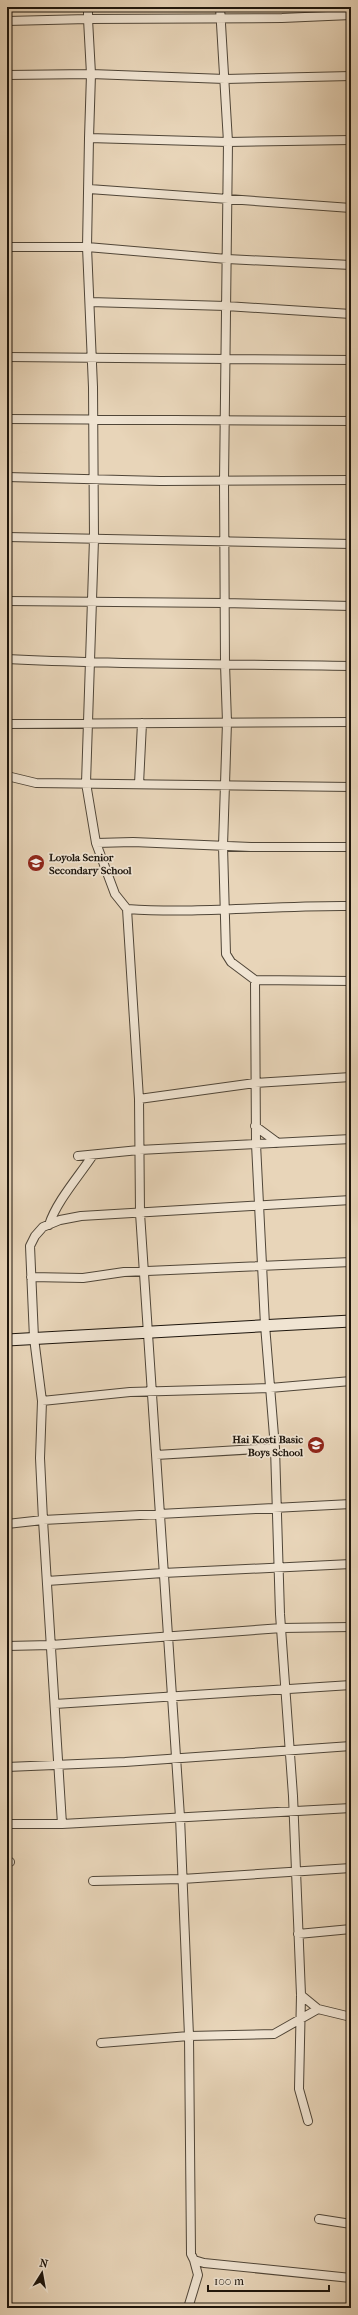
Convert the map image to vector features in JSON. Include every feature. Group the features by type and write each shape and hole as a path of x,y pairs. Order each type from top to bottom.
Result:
{"main road":[{"path":"7,1340 351,1320"}],"street":[{"path":"88,7 91,74 87,247 94,419 94,540 86,783 96,843 115,894 127,909 139,1099 140,1213 153,1390 159,1514 169,1635 180,1817 189,2036 191,2254 198,2275 188,2308"},
{"path":"220,7 228,142 226,200 227,259 224,482 224,603 227,722 223,846 224,909 228,958 255,980 351,981"},
{"path":"7,21 220,17 282,18 351,15"},
{"path":"7,75 91,74 225,79 351,76"},
{"path":"89,138 228,142 351,140"},
{"path":"89,189 351,208"},
{"path":"7,247 87,247 227,259 351,265"},
{"path":"90,302 226,306 351,314"},
{"path":"7,357 351,360"},
{"path":"7,419 225,422 351,421"},
{"path":"7,477 224,482 351,480"},
{"path":"7,537 94,540 224,540 351,544"},
{"path":"7,601 351,606"},
{"path":"7,659 90,664 351,666"},
{"path":"7,724 351,722"},
{"path":"139,784 142,723"},
{"path":"7,776 36,783 351,787"},
{"path":"96,843 177,842 223,846 351,847"},
{"path":"127,909 166,911 298,905 351,906"},
{"path":"255,980 256,1144 265,1325 275,1448 278,1567 287,1688 301,1995 299,2089 308,2121"},
{"path":"139,1099 255,1083 351,1077"},
{"path":"256,1126 278,1143"},
{"path":"78,1156 139,1150 351,1139"},
{"path":"49,1225 54,1209 69,1192 93,1155"},
{"path":"62,1824 60,1764 51,1645 40,1458 42,1401 34,1338 30,1277 30,1246 35,1236 43,1227 81,1216 351,1200"},
{"path":"30,1277 83,1278 145,1271 262,1268 351,1262"},
{"path":"42,1401 153,1390 270,1388 351,1381"},
{"path":"156,1455 275,1448"},
{"path":"7,1524 43,1520 351,1504"},
{"path":"47,1582 163,1573 351,1564"},
{"path":"7,1646 51,1645 169,1635 282,1628 351,1627"},
{"path":"55,1704 351,1684"},
{"path":"7,1767 177,1758 351,1746"},
{"path":"7,1824 62,1824 351,1808"},
{"path":"93,1881 182,1879 351,1868"},
{"path":"298,1934 351,1929"},
{"path":"301,1995 318,2009 351,2017"},
{"path":"101,2043 189,2036 274,2034 318,2009"},
{"path":"319,2219 351,2224"},
{"path":"194,2260 204,2264 351,2278"}],"place":[{"name":"Loyola Senior Secondary School","path":"36,863"},
{"name":"Hai Kosti Basic Boys School","path":"316,1445"}]}
